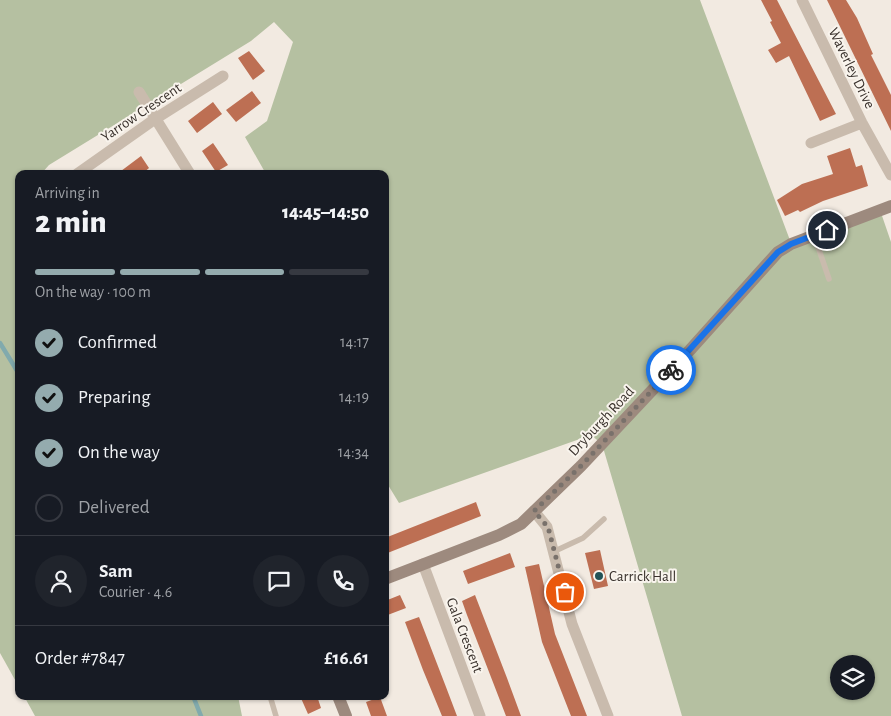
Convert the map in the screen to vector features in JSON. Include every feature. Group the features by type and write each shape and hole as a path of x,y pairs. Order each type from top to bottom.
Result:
{"street":[{"name":"Waverley Drive","path":"802,0 862,123 891,175"},
{"name":"Yarrow Crescent","path":"83,170 154,119 223,76"},
{"path":"138,92 187,170"},
{"path":"812,143 862,123"},
{"name":"Dryburgh Road","path":"389,577 499,535 521,524 602,444 778,252 791,244 891,206"},
{"path":"534,511 548,527 572,624 608,716"},
{"name":"Gala Crescent","path":"422,564 480,716"},
{"path":"340,700 346,716"}],"lane":[{"path":"814,235 829,279"},
{"path":"555,551 583,538 604,519"},
{"path":"271,700 276,716"}],"green space":[{"path":"0,0 700,0 791,243 880,210 891,242 891,716 682,716 602,444 591,435 399,503 389,487 389,170 264,170 245,137 267,121 293,42 274,22 251,41 49,165 45,170 15,170 15,680 0,653"},
{"path":"26,700 239,700 242,716 35,716"}],"building":[{"path":"761,0 777,0 836,114 820,121 789,56 776,63 768,50 781,43"},
{"path":"827,0 846,0 857,18 873,54 871,55 891,95 891,131"},
{"path":"249,51 265,71 253,80 238,58"},
{"path":"252,91 261,103 236,122 226,110"},
{"path":"213,102 222,114 197,133 188,121"},
{"path":"213,143 228,165 219,170 215,170 202,151"},
{"path":"850,148 856,167 862,165 868,186 785,216 777,200 802,184 833,174 827,156"},
{"path":"141,156 149,168 147,170 122,170"},
{"path":"476,502 481,516 389,552 389,536"},
{"name":"Carrick Hall","path":"600,550 608,586 594,589 585,553"},
{"path":"510,553 515,567 468,584 463,571"},
{"path":"539,564 555,634 587,716 571,716 542,642 525,567"},
{"path":"400,595 406,608 389,614 389,599"},
{"path":"475,595 521,716 506,716 467,615 462,601"},
{"path":"419,617 457,716 442,716 423,670 405,622"},
{"path":"302,700 318,700 321,708 308,714"},
{"path":"381,700 387,716 371,716 366,702"}],"waterway":[{"path":"0,343 15,367"},
{"path":"195,700 201,716"}],"way so far":[{"path":"565,592 548,527 534,511 581,466 671,370"}],"place":[{"name":"Carrick Hall","path":"599,576"}],"route":[{"path":"671,370 778,252 791,244 827,230"}]}
